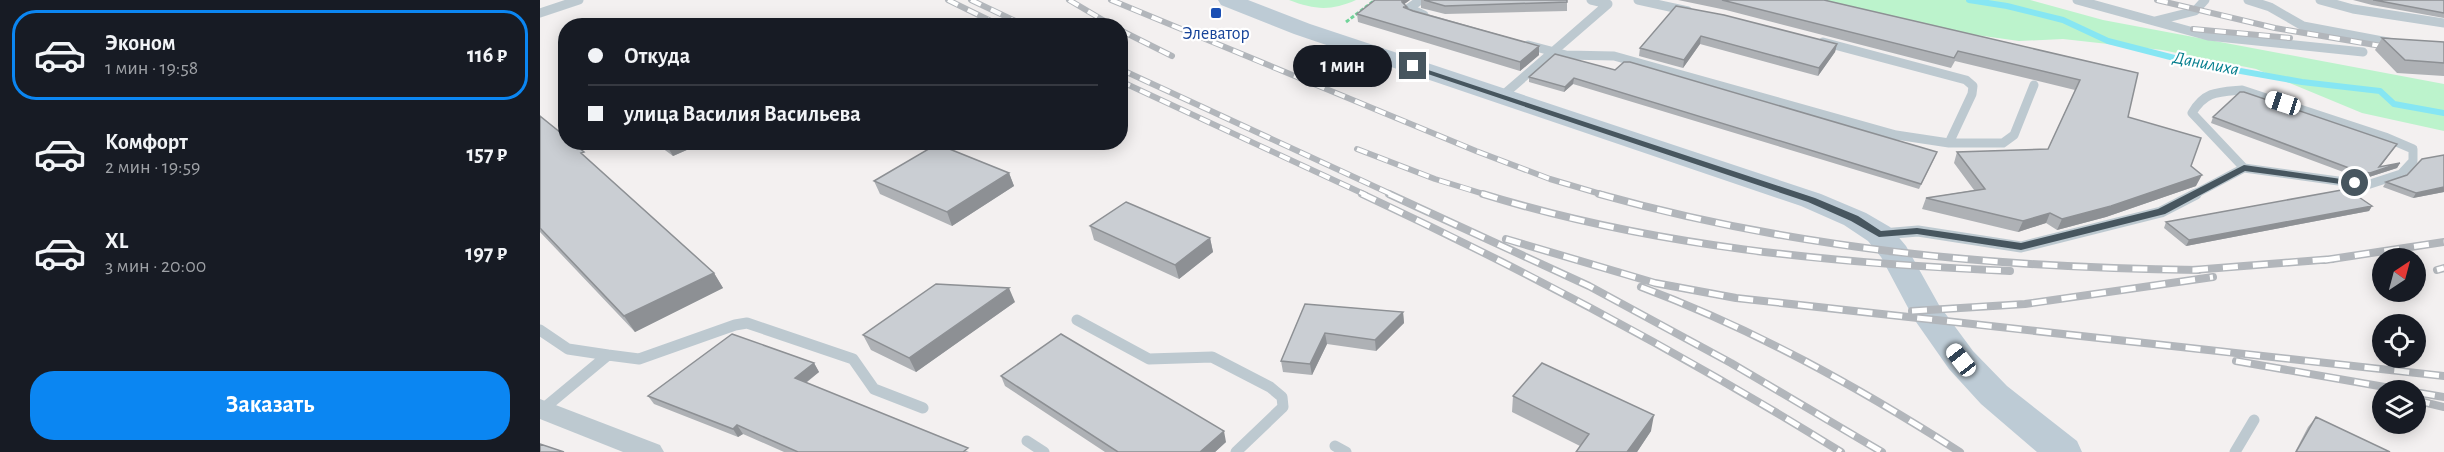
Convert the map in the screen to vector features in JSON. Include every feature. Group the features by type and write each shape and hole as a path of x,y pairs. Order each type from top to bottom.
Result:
{"main road":[{"path":"1229,0 1302,29 1811,200 1855,219 1879,234 1895,253 1926,311 1961,360 1994,395 2063,452"}],"street":[{"path":"542,409 651,452"}],"lane":[{"path":"540,4 544,11 579,0"},
{"path":"1426,0 1419,1 1409,8 1428,16"},
{"path":"1591,0 1610,2"},
{"path":"1638,0 1694,12"},
{"path":"2077,0 2208,36 2363,52"},
{"path":"2152,22 2195,11 2205,0"},
{"path":"2248,0 2270,7 2303,26 2401,44"},
{"path":"2320,0 2353,9 2444,23"},
{"path":"1502,96 1610,2"},
{"path":"1815,40 1966,80 1973,86 1972,94 1949,143"},
{"path":"1519,42 1566,55 1614,56 1896,135 1949,143 2003,143 2009,140 2034,84"},
{"path":"1879,234 1917,231 2021,247 2161,212 2244,168 2367,185 2401,174 2413,161 2413,149 2385,137 2242,90 2215,92 2199,101 2192,113 2244,168"},
{"path":"1077,320 1149,359 1160,361 1202,355 1212,357 1270,387 1282,397 1283,407 1236,452"},
{"path":"540,330 568,349 639,359 720,330 747,323 853,359 859,364 874,389 923,408"},
{"path":"542,409 608,355"},
{"path":"2235,452 2254,420"},
{"path":"1027,441 1044,452"}],"path":[{"path":"1338,28 1375,0"}],"green space":[{"path":"1289,0 1356,0 1339,6 1323,8"},
{"path":"1800,0 2030,0 2103,20 2444,84 2444,131 2362,113 2256,69 2162,50 2063,39 2019,41 1919,27"}],"building":[{"path":"1375,0 1402,0 1407,7 1403,7 1413,11 1539,46 1520,62 1357,14"},
{"path":"1424,0 1567,0 1567,2 1445,6"},
{"path":"1722,0 1824,0 2138,73 2128,117 2201,138 2191,166 2202,175 2111,206 2062,219 2050,213 2023,221 1926,198 1985,189 1957,152 2048,149 2080,80 1958,51 1954,58"},
{"path":"2374,0 2444,0 2444,13"},
{"path":"1676,6 1724,15 1837,44 1819,68 1701,36 1684,60 1640,48"},
{"path":"2382,38 2444,42 2444,63 2405,60"},
{"path":"1555,54 1615,70 1624,62 1630,62 1937,152 1921,184 1574,78 1565,87 1529,77"},
{"path":"2240,92 2397,144 2379,167 2400,163 2370,173 2357,171 2213,117"},
{"path":"540,116 558,131 558,150 582,150 584,152 581,153 714,273 624,316 540,228"},
{"path":"927,150 952,150 1009,173 947,212 874,181"},
{"path":"2444,155 2444,187 2416,193 2386,182 2407,175 2422,159"},
{"path":"2347,189 2372,206 2189,240 2166,222"},
{"path":"1126,202 1210,238 1175,265 1090,226"},
{"path":"936,284 1009,288 909,358 863,335"},
{"path":"1305,304 1403,312 1375,340 1325,333 1310,364 1281,361"},
{"path":"732,334 814,363 795,378 968,448 963,452 798,452 737,425 733,429 648,396"},
{"path":"1061,334 1224,431 1200,452 1118,452 1001,376"},
{"path":"1542,363 1654,415 1627,452 1576,452 1589,434 1513,396"},
{"path":"2316,417 2390,452 2296,452"},
{"path":"540,444 564,452 540,452"}],"waterway":[{"name":"Данилиха","path":"1969,0 2007,6 2063,20 2108,41 2190,62 2302,82 2380,91 2394,104 2444,113"}],"railway":[{"path":"948,0 985,18"},
{"path":"971,0 1009,18"},
{"path":"1069,0 1099,18"},
{"path":"1111,0 1476,151 1550,179 1604,195"},
{"path":"2157,0 2275,28 2393,48"},
{"path":"2193,29 2290,38"},
{"path":"1128,34 1172,56"},
{"path":"1128,73 1393,195"},
{"path":"1128,85 1366,195"},
{"path":"1357,149 1435,179 1487,195"},
{"path":"1362,194 1485,253 1606,316 1724,382 1841,452"},
{"path":"1389,194 1589,286 1731,363 1882,452"},
{"path":"1483,194 1547,212 1678,240 1810,257 2010,271"},
{"path":"1599,194 1747,229 1896,252 2047,265 2195,270"},
{"path":"1506,239 1655,283 1736,298 2444,376"},
{"path":"2330,259 2444,242"},
{"path":"2195,270 2330,259"},
{"path":"2325,260 2330,259"},
{"path":"2437,270 2444,268"},
{"path":"2195,270 2199,270"},
{"path":"1912,311 2025,304 2213,277"},
{"path":"1641,287 1724,321 1805,361 1960,452"},
{"path":"2236,361 2372,385"},
{"path":"2426,394 2444,397"},
{"path":"2426,403 2444,407"}],"place":[{"name":"Элеватор","path":"1216,13"}],"route":[{"path":"1413,66 1811,200 1855,219 1879,234 1917,231 2021,247 2161,212 2244,168 2355,183"}]}
